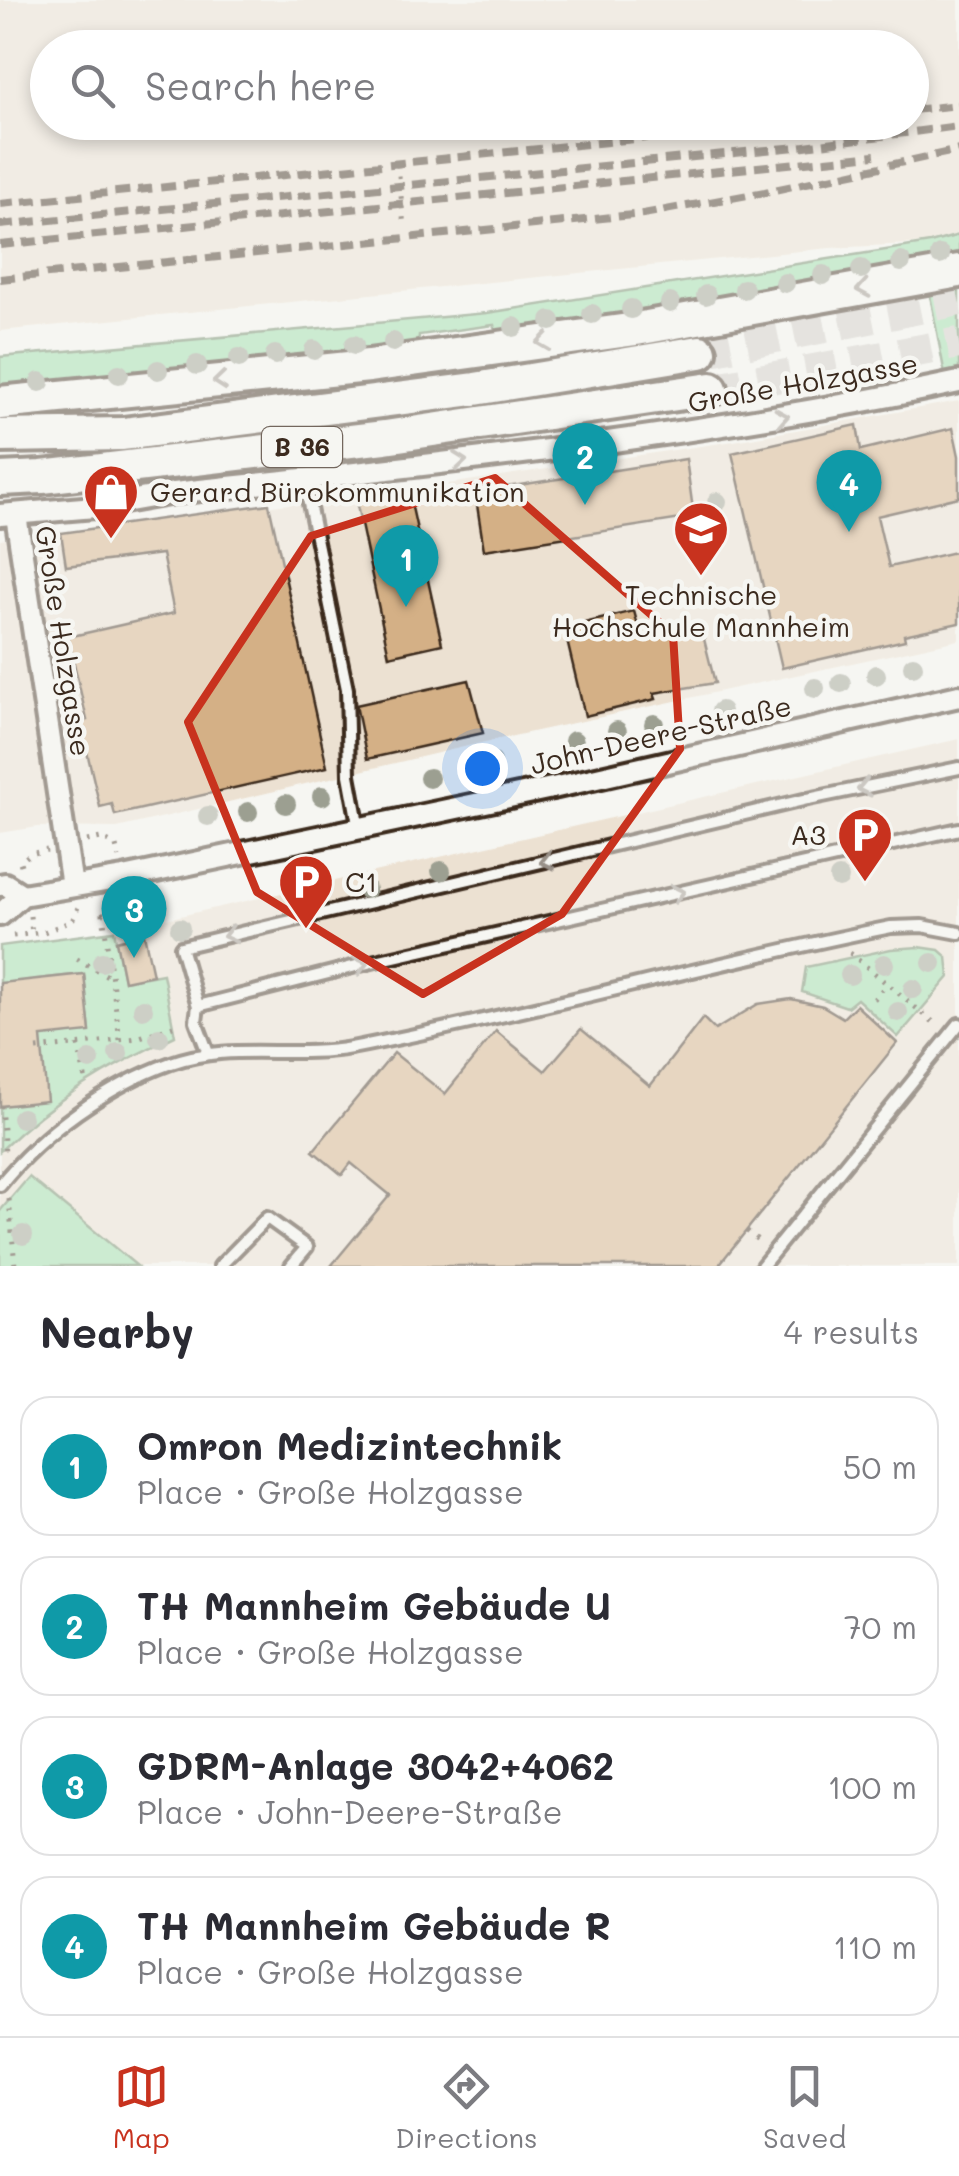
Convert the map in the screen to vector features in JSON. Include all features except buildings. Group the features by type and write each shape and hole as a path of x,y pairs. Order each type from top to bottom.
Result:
{"main road":[{"path":"0,404 369,366 636,330 959,271"},
{"name":"B 36","path":"0,436 70,438 123,434 475,389 700,352"},
{"name":"B 36","path":"0,479 385,437 711,388"}],"street":[{"name":"Große Holzgasse","path":"77,886 8,515 712,429 850,406 959,382"},
{"name":"John-Deere-Straße","path":"22,895 359,830 959,696"},
{"path":"0,885 22,895 0,914"}],"lane":[{"path":"304,479 347,689 348,775 359,830"},
{"path":"208,1053 196,1021 198,1006 181,947 808,799 959,768"},
{"path":"198,1006 376,961 959,829"},
{"path":"0,1184 25,1157 97,1100 139,1076 208,1053 316,1052 370,1044 891,927 922,926 959,933"},
{"path":"762,1266 959,1024"},
{"path":"220,1266 267,1218 307,1247 291,1266"}],"path":[{"path":"398,165 404,226"},
{"path":"120,1040 103,914 127,908 122,878"},
{"path":"0,937 44,932 72,921 78,912 77,886"},
{"path":"832,939 950,1036"},
{"path":"77,959 112,979"},
{"path":"874,999 887,984"},
{"path":"37,1050 120,1040 173,1026"}],"highlighted area":[{"path":"495,478 673,634 680,749 562,914 423,994 257,892 188,722 311,536"}],"shaded area":[{"path":"0,0 959,0 959,235 930,243 830,248 0,331"},
{"path":"959,401 959,640 485,742 117,828 38,827 0,833 0,539 421,488 734,441"},
{"path":"959,739 959,1266 0,1266 0,946 114,931"}],"green space":[{"path":"959,235 959,259 496,335 494,325 419,335 418,345 0,393 0,357 487,313 930,243"},
{"path":"959,284 959,373 945,375 929,290"},
{"path":"114,931 124,981 163,974 175,1036 82,1086 0,1151 0,1106 36,1038 90,1031 84,974 0,983 0,946"},
{"path":"919,947 939,950 947,957 949,977 898,1037 857,999 847,1007 802,992 806,967"},
{"path":"29,1177 137,1266 0,1266 0,1211"}],"tunnel":[{"path":"700,352 959,300"},
{"path":"711,389 959,343"}],"railway":[{"path":"929,108 959,105"},
{"path":"929,130 959,126"},
{"path":"0,204 626,140"},
{"path":"0,225 851,140"},
{"path":"0,279 643,214 959,150"},
{"path":"0,245 875,155"}],"place":[{"name":"TH Mannheim Gebäude U","path":"585,505"},
{"name":"TH Mannheim Gebäude R","path":"849,532"},
{"name":"Gerard Bürokommunikation","path":"111,541"},
{"name":"Technische Hochschule Mannheim","path":"701,578"},
{"name":"Omron Medizintechnik","path":"406,607"},
{"name":"A3","path":"865,884"},
{"name":"C1","path":"306,931"},
{"name":"GDRM-Anlage 3042+4062","path":"134,958"}]}
